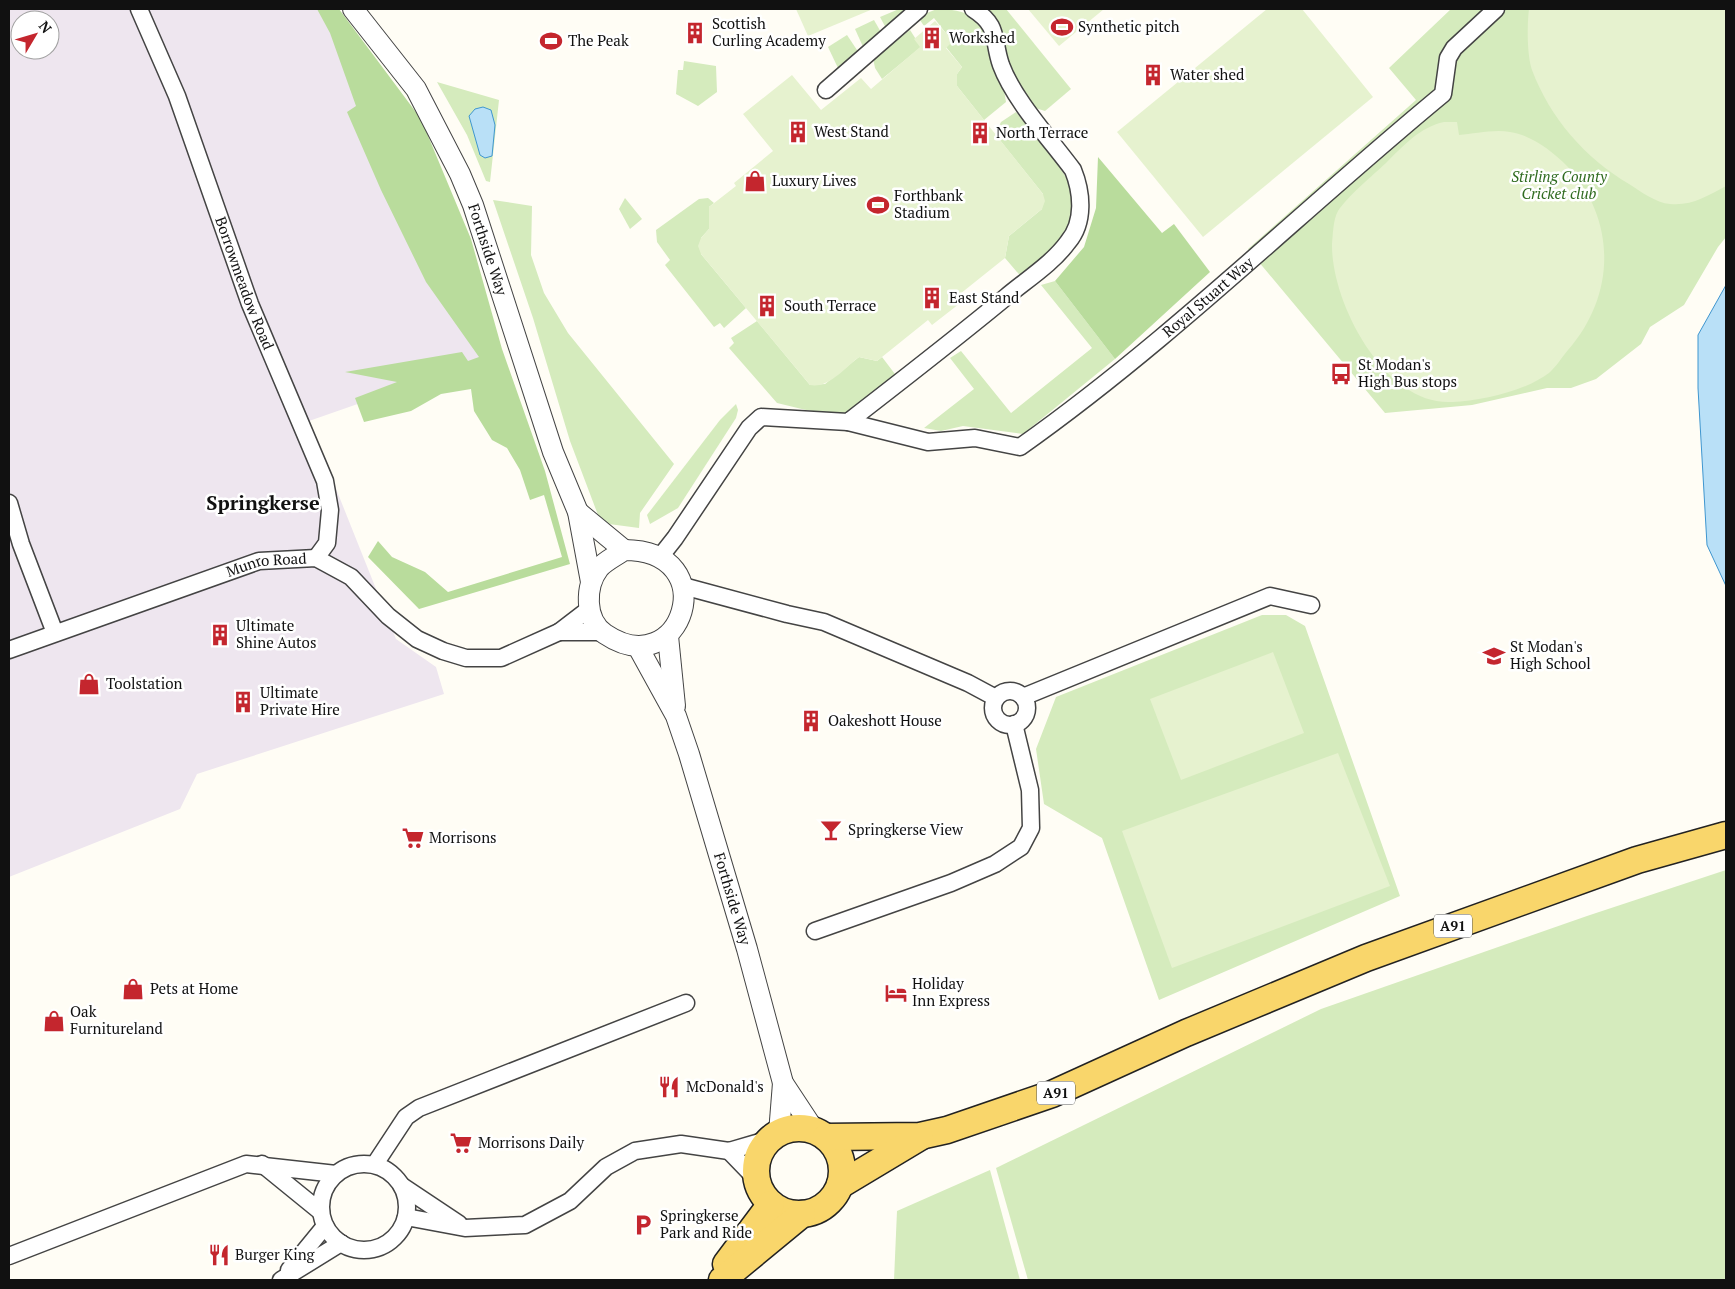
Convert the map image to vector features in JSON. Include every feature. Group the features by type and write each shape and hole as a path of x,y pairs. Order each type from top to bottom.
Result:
{"main road":[{"name":"A91","path":"775,1136 796,1128 820,1134 920,1136 947,1130 1052,1094 1186,1033 1366,958 1637,860 1726,835"},
{"path":"820,1134 838,1151 841,1159 842,1177 840,1185"},
{"path":"775,1136 758,1158 757,1180 762,1193 771,1204 786,1212 802,1214"},
{"name":"A91","path":"722,1280 802,1214 823,1208 831,1201 840,1185 920,1136"},
{"path":"714,1280 771,1204"}],"street":[{"name":"Borrowmeadow Road","path":"139,9 177,96 250,304 325,481 330,510 327,543 316,558"},
{"name":"Forthside Way","path":"353,9 416,89 460,174 473,205 553,452 578,512 591,582"},
{"path":"826,90 919,9"},
{"path":"848,422 1040,269 1069,242 1077,225 1080,205 1079,186 1073,170 1011,89 1000,63 992,26 982,15 973,9"},
{"name":"Royal Stuart Way","path":"660,557 675,538 749,428 761,417 848,422 928,442 975,438 1020,447 1068,413 1183,318 1443,94 1448,58 1454,48 1496,9"},
{"path":"9,503 21,544 55,633"},
{"name":"Forthside Way","path":"578,512 624,550"},
{"path":"624,550 656,554 676,570 683,586 683,611 678,623 668,636 655,644 638,647 624,645 602,632 592,618 589,609 591,582 600,567 624,550"},
{"name":"Munro Road","path":"9,650 259,561 316,558 351,578 388,616 417,639 443,651 466,658 501,658 559,632 589,609"},
{"path":"683,586 824,622 968,683 996,698"},
{"path":"1023,697 1270,596 1311,605"},
{"name":"Munro Road","path":"559,632 602,632"},
{"name":"Forthside Way","path":"668,636 676,716 747,949 783,1083 820,1134"},
{"name":"Forthside Way","path":"638,647 676,716"},
{"path":"1008,691 1019,694 1026,702 1026,713 1020,721 1008,724 996,717 993,707 996,698 1008,691"},
{"path":"816,931 951,883 996,864 1021,847 1031,828 1030,790 1014,724"},
{"path":"375,1164 406,1117 419,1108 686,1003"},
{"name":"Forthside Way","path":"775,1136 783,1083"},
{"path":"406,1217 465,1228 525,1225 570,1201 606,1167 635,1151 681,1144 729,1151 775,1136"},
{"path":"729,1151 757,1180"},
{"path":"9,1256 246,1164 262,1164 336,1174"},
{"path":"262,1164 323,1219 341,1244 352,1248 368,1250 385,1244 397,1235 406,1217 407,1200 402,1186"},
{"path":"281,1280 323,1219 322,1197 327,1185 336,1174 349,1166 375,1164 392,1174 402,1186 465,1228"},
{"path":"281,1280 341,1244"}],"shaded area":[{"path":"9,9 333,9 492,357 309,421 396,639 436,667 444,694 197,774 180,809 9,877"}],"green space":[{"path":"317,9 339,9 421,119 471,239 502,349 545,471 570,564 419,609 368,557 378,541 392,557 425,572 448,592 562,557 544,495 530,500 520,470 507,448 492,440 474,411 471,389 441,394 411,411 364,422 355,398 397,382 345,372 462,352 468,361 479,357 426,282 381,190 347,112 356,106 330,33"},
{"path":"796,9 873,9 808,36"},
{"path":"899,9 908,9 887,30 880,17"},
{"path":"937,9 962,12 970,16 983,28 988,37 999,70 1006,102 984,120 957,86 957,74 962,67 946,47 952,41 934,18 924,26 920,20 927,13"},
{"path":"976,9 1006,9 1071,89 1045,111 1029,106"},
{"name":"Synthetic pitch","path":"1028,9 1104,9 1059,46"},
{"path":"1267,9 1302,9 1373,97 1203,237 1117,132"},
{"name":"Stirling County Cricket club","path":"1451,9 1726,9 1726,237 1718,247 1684,305 1650,327 1641,344 1596,379 1571,388 1547,388 1472,405 1385,413 1248,249 1416,100 1389,68"},
{"path":"1529,9 1726,9 1726,186 1692,202 1670,204 1643,193 1598,162 1559,120 1540,88 1532,70 1529,56"},
{"path":"874,20 882,34 864,49 855,29"},
{"name":"Forthbank Stadium","path":"935,21 953,41 946,48 962,67 957,74 957,86 1043,194 1045,201 1042,209 1009,236 1005,258 955,298 959,304 932,325 928,320 877,361 859,357 830,381 823,384 810,385 701,254 698,246 701,238 709,229 709,207 736,186 734,183 773,151 743,114 792,75 821,110 861,78 871,89 920,47 914,39"},
{"path":"910,30 921,47 882,79 875,68 873,58"},
{"path":"847,35 859,53 838,68 828,47"},
{"path":"684,61 716,66 717,92 698,106 676,94 678,70 683,70"},
{"path":"437,82 499,100 490,182 486,181 467,135"},
{"path":"1016,112 1053,158 1070,183 1073,202 1072,222 1066,241 1023,279 1005,258 1009,236 1042,209 1043,194 995,134 1001,122"},
{"path":"1457,122 1459,135 1497,131 1526,136 1541,144 1555,155 1567,166 1583,187 1595,210 1602,233 1604,258 1602,282 1595,306 1584,329 1552,371 1516,390 1476,400 1452,402 1428,399 1405,387 1384,369 1366,347 1352,321 1341,294 1334,268 1332,244 1336,215 1347,199 1412,138 1435,124"},
{"path":"1098,157 1162,233 1174,224 1210,272 1115,359 1055,281 1084,247 1096,208"},
{"path":"625,198 642,219 630,229 619,209"},
{"path":"708,198 714,203 709,207 709,229 701,238 701,254 746,308 724,328 720,323 714,327 665,265 670,260 657,242 656,230 699,199"},
{"path":"493,200 532,206 531,255 544,293 568,333 674,464 640,513 639,528 609,524 598,515 570,441 533,318"},
{"path":"1055,281 1115,359 1023,434 963,426 941,431 924,428 974,389 950,358 961,351 1011,413 1092,348 1041,285"},
{"path":"757,321 810,385 825,384 859,357 877,361 882,357 898,378 847,414 834,415 777,403 729,348 734,343 731,338"},
{"path":"736,404 738,410 736,418 678,508 650,524 647,515 720,420"},
{"path":"1262,615 1286,615 1305,626 1400,896 1159,1000 1102,838 1044,804 1036,749 1056,697"},
{"path":"1273,652 1304,733 1181,780 1150,699"},
{"path":"1338,753 1390,886 1172,968 1122,831"},
{"path":"1726,870 1726,1280 1028,1280 996,1168 1321,1009 1587,916"},
{"path":"990,1170 1020,1280 894,1280 897,1211"}],"water":[{"path":"483,107 491,110 495,125 492,156 485,158 480,155 469,116 475,109"},
{"path":"1726,285 1726,586 1707,545 1698,388 1698,335"}],"place":[{"name":"Synthetic pitch","path":"1062,27"},
{"name":"Scottish Curling Academy","path":"695,33"},
{"name":"Workshed","path":"932,38"},
{"name":"The Peak","path":"551,41"},
{"name":"Water shed","path":"1153,75"},
{"name":"West Stand","path":"798,132"},
{"name":"North Terrace","path":"980,133"},
{"name":"Luxury Lives","path":"755,181"},
{"name":"Forthbank Stadium","path":"878,205"},
{"name":"East Stand","path":"932,298"},
{"name":"South Terrace","path":"767,306"},
{"name":"St Modan's High Bus stops","path":"1341,374"},
{"name":"Ultimate Shine Autos","path":"220,635"},
{"name":"St Modan's High School","path":"1494,656"},
{"name":"Toolstation","path":"89,684"},
{"name":"Ultimate Private Hire","path":"243,702"},
{"name":"Oakeshott House","path":"811,721"},
{"name":"Springkerse View","path":"831,830"},
{"name":"Morrisons","path":"413,838"},
{"name":"Pets at Home","path":"133,989"},
{"name":"Holiday Inn Express","path":"896,993"},
{"name":"Oak Furnitureland","path":"54,1021"},
{"name":"McDonald's","path":"669,1087"},
{"name":"Morrisons Daily","path":"461,1143"},
{"name":"Springkerse Park and Ride","path":"643,1225"},
{"name":"Burger King","path":"219,1255"}],"district":[{"name":"Springkerse","path":"263,503"}]}
